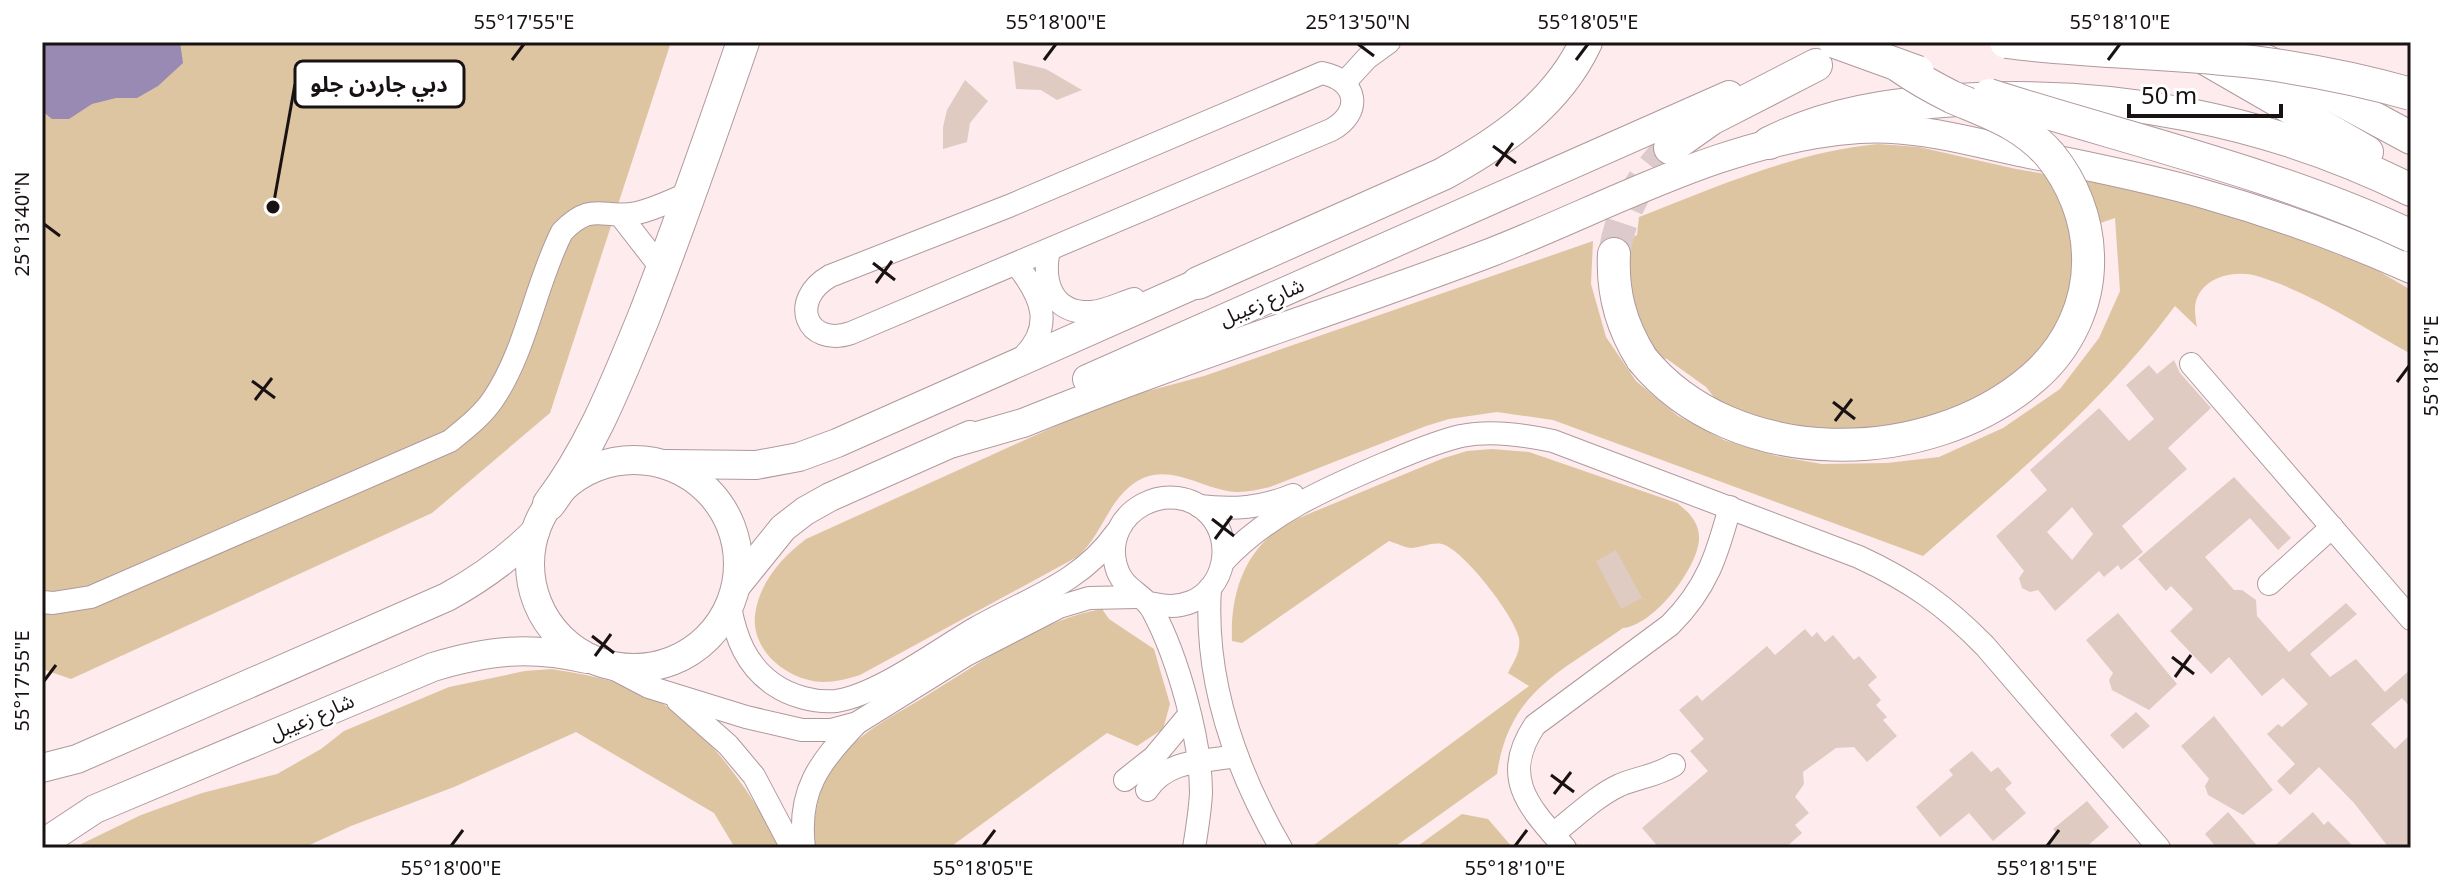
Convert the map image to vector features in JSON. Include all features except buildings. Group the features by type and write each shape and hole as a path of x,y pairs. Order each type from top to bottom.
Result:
{"highway":[{"path":"542,518 596,432 662,269 743,42"},
{"path":"1198,283 1443,174 1470,159 1542,105 1562,82 1586,42"},
{"path":"2006,42 2260,63 2344,77 2411,94"},
{"path":"2175,42 2411,178"},
{"path":"2225,42 2285,70 2411,138"},
{"path":"1670,148 1711,119 1826,53 1899,66 2258,176 2344,206 2411,236"},
{"path":"1614,254 1618,309 1642,359 1667,386 1718,418 1788,439 1844,444 1909,438 1962,422 2004,401 2056,355 2076,321 2088,265 2085,226 2072,189 2051,157 2023,130 1989,111 1934,88 1899,66"},
{"path":"1769,143 1815,122 1864,110 1979,98 2071,99 2155,107 2230,122 2305,144 2411,190"}],"main road":[{"name":"شارع زعيبل","path":"733,596 783,528 830,497 953,443 1050,395 1826,53"},
{"path":"953,443 1023,423 1162,370 1362,300 1559,225 1694,168 1769,143 1859,129 1925,132 2201,192 2312,228 2411,269"},
{"path":"42,768 77,759 447,597 479,580 509,558 571,481 599,466 630,460 661,464 756,465 799,457 1198,283"},
{"path":"542,518 530,564 534,594 548,623 570,646 602,663 636,668 665,664 692,651 714,632 733,596 738,554 730,524 714,497 690,476 661,464"},
{"name":"شارع زعيبل","path":"42,844 95,809 433,667 473,655 515,650 557,652 602,663"}],"street":[{"path":"1339,79 1359,42"},
{"path":"1339,79 1389,42"},
{"path":"1322,73 1339,79 1351,92 1353,104 1350,115 1342,124 1049,250 839,337 826,336 815,329 808,318 806,305 810,292 830,276 1009,206 1311,76 1322,73"},
{"path":"42,602 91,597 450,441 474,423 493,400 508,374 562,232 573,220 588,213 604,211 620,215 652,209 690,193"},
{"path":"620,215 662,269"},
{"path":"1049,250 1046,271 1051,291 1067,307 1079,311 1105,309 1156,292 1198,283"},
{"path":"1015,365 1037,343 1043,318 1031,285 1016,264"},
{"path":"2191,364 2411,619"},
{"path":"1223,562 1263,525 1329,487 1434,443 1493,433 1523,435 1575,448 1859,557 1895,573 1928,594 1958,618 1985,646 2159,848"},
{"path":"1199,506 1254,507 1309,489 1329,487"},
{"path":"733,596 735,632 745,655 762,676 784,692 811,700 837,701 884,682 981,625 1063,584 1100,554 1129,513 1144,502 1163,497 1182,498 1199,506 1220,530 1224,546 1219,576 1210,588 1192,602 1171,607 1143,600 1089,598 1059,607 966,655 857,723 821,762 810,783 804,806 804,848"},
{"path":"1674,765 1662,773 1608,792 1559,841 1526,799 1519,781 1518,761 1523,742 1535,725 1670,625 1686,609 1710,571 1730,507"},
{"path":"2269,584 2332,527"},
{"path":"1119,529 1114,547 1116,566 1124,583 1143,600 1173,653 1189,715 1199,763 1199,818 1194,848"},
{"path":"1210,588 1209,638 1236,756 1255,802 1281,848"},
{"path":"602,663 671,695 802,730 831,730 857,723"},
{"path":"671,695 728,745 754,776 792,848"},
{"path":"1125,780 1154,757 1189,715"},
{"path":"1147,790 1163,771 1174,766 1236,756"}],"shaded area":[{"path":"42,42 671,42 550,413 432,513 71,679 42,669"},
{"path":"42,42 180,42 183,63 158,86 137,98 116,98 92,104 69,119 52,119 42,111"},
{"path":"1878,144 1919,147 2016,169 2137,190 2266,227 2375,269 2411,290 2411,354 2317,301 2277,283 2247,274 2217,279 2202,290 2197,299 2197,327 2175,306 2088,406 1923,556 1553,420 1497,412 1449,419 1426,426 1270,487 1254,490 1227,491 1168,475 1145,477 1124,492 1077,557 860,675 823,682 797,676 775,662 759,641 755,615 761,592 780,563 806,539 1111,401 1204,376 1593,241 1591,284 1606,337 1636,381 1678,416 1724,440 1777,456 1822,464 1887,463 1939,457 2003,428 2060,389 2099,338 2120,291 2115,218 2083,229 2078,301 2033,366 1946,414 1860,431 1786,426 1720,405 1706,387 1667,359 1650,356 1625,271 1625,241 1637,235 1639,217 1786,163"},
{"path":"1492,449 1529,452 1677,503 1698,528 1699,540 1690,566 1660,607 1578,658 1526,703 1513,722 1503,746 1497,774 1393,848 1315,848 1314,845 1529,686 1508,673 1518,652 1519,638 1508,615 1487,585 1463,558 1442,544 1412,548 1389,541 1242,643 1232,641 1232,623 1244,572 1262,544 1291,522 1444,458 1467,451"},
{"path":"1102,609 1109,619 1154,649 1170,704 1163,729 1137,746 1107,733 949,848 814,848 814,825 821,791 837,761 856,741 1010,644 1055,623"},
{"path":"552,669 619,683 657,700 677,714 713,747 728,766 782,848 735,848 714,813 576,732 454,787 351,826 303,848 73,848 141,815 202,793 277,774 321,749 344,731 449,687 525,671"},
{"path":"1462,814 1488,819 1513,848 1415,848"}],"tunnel":[{"path":"1614,254 1621,224 1633,197 1670,148"}],"place":[{"name":"دبي جاردن جلو","path":"273,207"}]}
